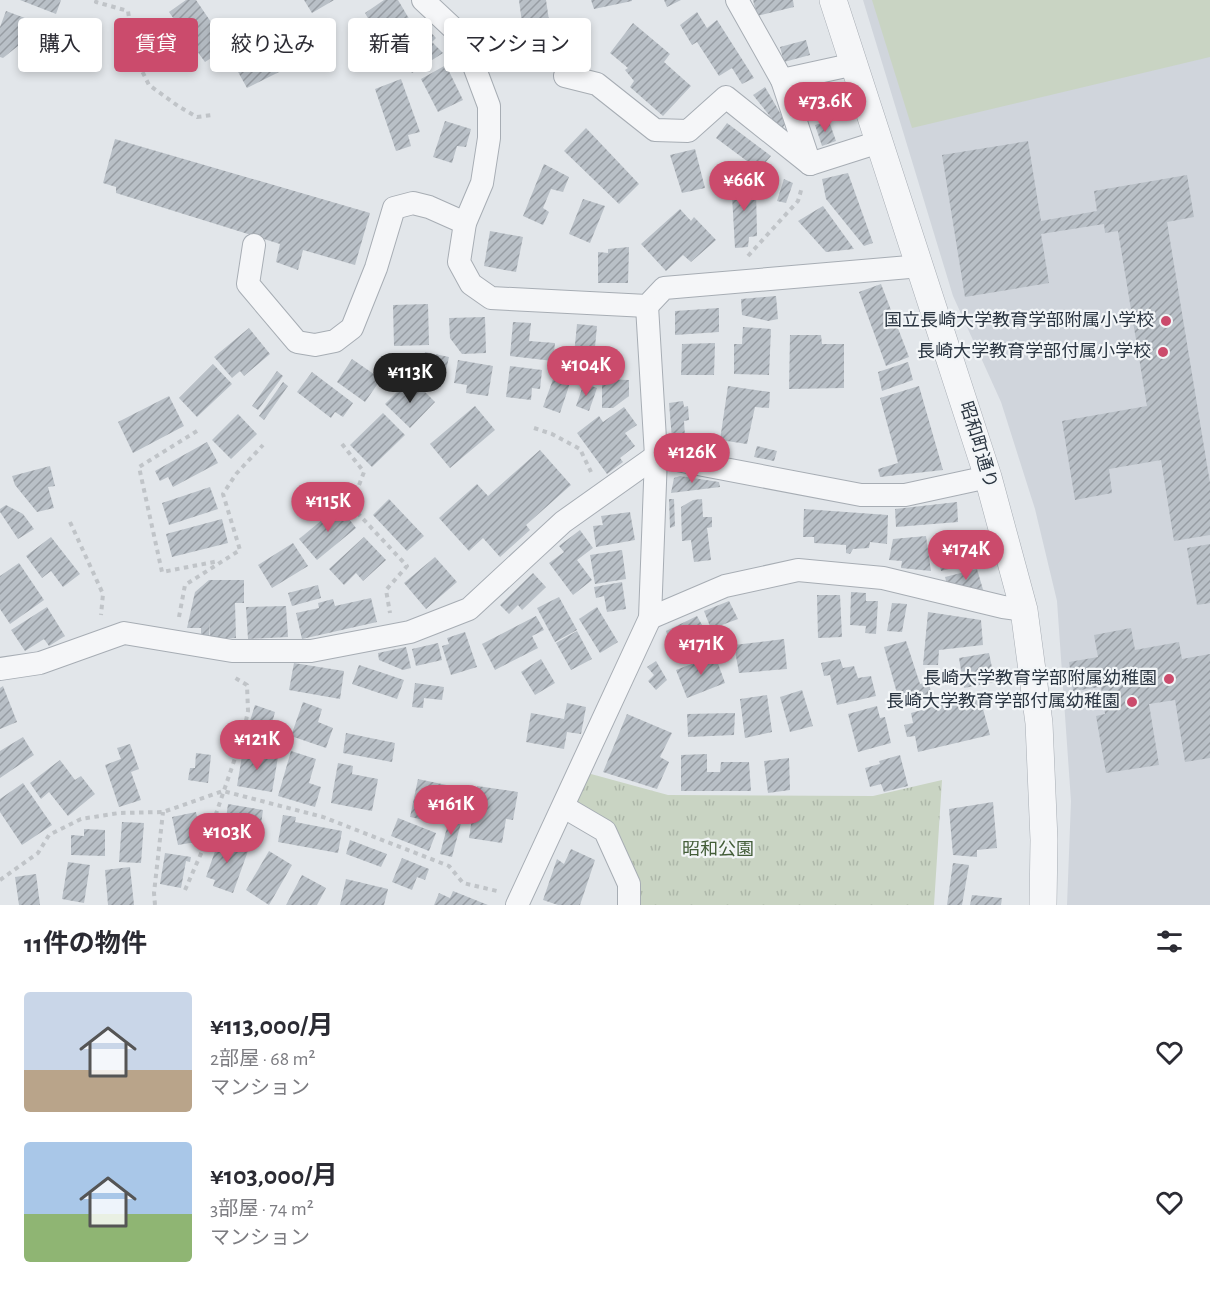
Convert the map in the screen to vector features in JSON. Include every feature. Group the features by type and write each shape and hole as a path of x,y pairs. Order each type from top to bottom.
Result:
{"street":[{"path":"423,0 455,30 474,66 489,106 489,138 482,183 465,223 459,262 471,284 491,298 647,306"},
{"path":"737,0 782,80 810,164"},
{"name":"昭和町通り","path":"833,0 988,477 1024,610 1039,723 1044,840 1043,905"},
{"path":"782,80 855,64"},
{"path":"565,76 597,84 655,130 688,131 726,96 810,164"},
{"path":"810,164 879,142"},
{"path":"254,245 248,284 297,342 315,345 335,341 352,327 376,268 394,208 413,203 429,207 465,223"},
{"path":"519,900 650,618 656,456 647,306 664,288 921,266"},
{"path":"0,669 40,663 124,633 232,651 311,651 410,632 469,609 563,522 656,456 861,495 905,495 988,477"},
{"path":"650,618 724,586 798,570 883,578 1024,610"},
{"path":"564,807 605,831 629,884 629,905"}],"path":[{"path":"97,0 96,2 128,11 135,57 149,85 197,117 212,115"},
{"path":"723,283 798,201 810,164"},
{"path":"534,428 552,434 580,449 602,494"},
{"path":"197,431 139,466 162,572 223,561"},
{"path":"342,444 364,472 351,506 406,566 386,590 393,634"},
{"path":"174,641 185,585 240,550 223,494 236,474 263,445"},
{"path":"70,522 103,594 98,642"},
{"path":"185,890 207,840 243,735 248,711 247,685 230,675"},
{"path":"0,880 38,853 49,835 81,819 118,813 163,812 224,791 323,817 449,866 463,883 519,900"},
{"path":"155,905 154,893 163,812"}],"shaded area":[{"path":"863,0 1210,0 1210,905 1067,905 1071,801 1057,601 1035,509 1001,402 953,296"}],"green space":[{"path":"872,0 1210,0 1210,57 912,128"},
{"name":"昭和公園","path":"580,771 668,795 873,796 942,780 934,905 629,905 605,831 564,807"}],"building":[{"path":"20,0 61,0 56,14"},
{"path":"186,0 196,0 210,21 210,59 205,62 198,52 198,18 173,18 169,12"},
{"path":"304,0 334,0 312,13"},
{"path":"384,0 398,0 409,18 368,18 365,13"},
{"path":"519,0 546,0 549,18 521,18"},
{"path":"591,0 632,0 632,1 594,9"},
{"path":"664,0 681,0 667,7"},
{"path":"753,0 793,0 794,7 757,16"},
{"path":"6,11 25,18 18,18 18,46 3,58 0,57 0,27"},
{"path":"697,12 707,28 717,20 754,78 742,84 732,68 719,76 697,42 692,45 680,25"},
{"path":"633,23 670,54 664,62 691,86 663,116 630,87 634,81 625,70 628,68 610,53"},
{"path":"806,40 810,55 784,62 780,47"},
{"path":"432,42 443,53 432,60"},
{"path":"444,66 444,72 449,72 463,100 438,112 421,79"},
{"path":"238,72 279,72 247,88"},
{"path":"401,79 420,132 408,135 411,146 396,151 375,89"},
{"path":"765,87 786,123 781,130 753,95"},
{"path":"819,88 827,113 806,120 797,94"},
{"path":"445,121 471,129 466,147 457,146 452,163 433,157"},
{"path":"829,121 836,141 822,146 815,125"},
{"path":"727,123 771,156 759,170 716,138"},
{"path":"586,128 639,184 619,204 564,151"},
{"path":"115,139 370,213 355,265 303,250 298,270 276,262 280,244 116,193 116,187 103,183"},
{"name":"長崎大学教育学部付属小学校","path":"1028,141 1041,221 1097,211 1094,191 1187,175 1194,217 1167,222 1210,483 1210,535 1174,541 1161,460 1109,469 1112,493 1075,500 1062,421 1147,406 1118,231 1105,233 1104,224 1041,234 1049,283 965,297 942,155"},
{"path":"695,149 705,188 682,193 670,155"},
{"path":"544,164 569,177 563,192 551,189 543,208 549,212 543,225 523,216"},
{"path":"848,173 873,243 864,246 826,199 822,179"},
{"path":"746,176 745,187 756,188 757,236 749,237 748,247 735,248 731,178"},
{"path":"784,179 793,183 786,203 777,201"},
{"path":"583,199 605,206 590,243 569,234"},
{"path":"823,206 854,249 826,252 798,221"},
{"path":"680,209 691,221 694,217 716,240 691,262 683,255 666,271 641,244"},
{"path":"490,231 523,237 516,272 484,266"},
{"path":"629,247 628,283 598,283 598,252 608,253 608,249"},
{"path":"881,284 909,357 886,366 859,292"},
{"path":"776,296 778,319 768,321 742,315 741,299"},
{"path":"428,304 429,345 394,346 393,305"},
{"path":"719,308 719,332 675,335 675,311"},
{"path":"485,317 486,353 462,354 450,338 449,318"},
{"path":"513,322 531,323 529,341 555,343 553,361 510,356"},
{"path":"577,324 597,326 595,347 614,349 613,369 573,365"},
{"path":"743,327 771,329 769,375 734,374 734,344 742,344"},
{"path":"249,328 270,354 244,376 240,371 232,378 214,357"},
{"path":"790,335 821,335 822,344 844,344 844,388 789,389"},
{"path":"715,343 714,375 681,375 682,344"},
{"path":"425,352 449,357 443,384 404,375 408,356 424,360"},
{"path":"352,359 381,379 365,402 337,382"},
{"path":"458,360 493,366 488,396 466,393 467,385 454,383"},
{"path":"908,362 913,380 882,391 878,372"},
{"path":"213,364 232,384 197,417 179,398"},
{"path":"510,366 542,370 540,389 532,388 531,400 506,397"},
{"path":"277,371 283,376 258,410 252,406"},
{"path":"556,371 572,377 560,413 543,407"},
{"path":"312,372 353,403 343,417 335,412 331,418 297,392"},
{"path":"602,379 629,380 629,396 613,408 602,408"},
{"path":"283,382 288,386 264,420 259,416"},
{"path":"406,383 417,384 435,402 410,428 385,404"},
{"path":"584,383 597,388 589,411 576,406"},
{"path":"728,386 770,392 769,408 755,407 747,444 720,440"},
{"path":"919,386 943,470 880,477 878,469 898,463 880,398"},
{"path":"169,396 184,426 133,453 118,422"},
{"path":"683,401 684,407 688,406 689,420 684,421 685,437 672,439 669,403"},
{"path":"475,406 495,430 450,468 430,444"},
{"path":"624,407 637,425 625,433 635,446 620,458 623,462 607,474 577,433 599,416 603,422"},
{"path":"383,413 405,435 372,467 350,445"},
{"path":"238,414 257,434 231,459 212,440"},
{"path":"207,442 218,463 173,487 168,477 160,481 155,471"},
{"path":"757,446 777,451 774,461 754,457"},
{"path":"540,450 571,485 526,525 530,530 500,557 483,538 469,551 439,518 477,484 488,496"},
{"path":"50,466 55,486 48,487 54,508 37,512 15,485 12,476"},
{"path":"680,476 719,482 720,487 671,493 674,478"},
{"path":"210,487 218,509 169,525 162,503"},
{"path":"389,499 424,536 407,551 373,515"},
{"path":"669,499 674,499 675,526 670,528"},
{"path":"702,499 703,517 712,517 712,527 707,528 711,560 694,562 691,540 682,541 681,507 693,500"},
{"path":"957,502 958,522 896,527 895,509"},
{"path":"6,505 23,514 34,529 18,539 0,512 0,509"},
{"path":"339,506 356,528 317,560 299,539"},
{"path":"804,509 888,515 887,544 870,542 869,548 853,549 850,554 846,553 846,545 814,543 814,537 803,537"},
{"path":"630,512 635,540 596,547 593,526 603,525 601,516"},
{"path":"222,519 228,543 172,557 166,534"},
{"path":"580,530 593,548 577,560 592,580 573,595 549,563 564,552 559,546"},
{"path":"963,530 973,563 941,571 934,537"},
{"path":"926,536 931,571 901,568 902,561 889,560 893,539"},
{"path":"51,537 80,574 63,587 51,571 42,578 26,556"},
{"path":"364,537 386,560 363,581 356,573 344,585 329,569"},
{"path":"293,543 308,566 272,588 258,565"},
{"path":"1210,544 1210,603 1197,605 1187,548"},
{"path":"622,550 626,579 595,584 590,555"},
{"path":"435,557 457,582 426,609 404,583"},
{"path":"19,563 44,600 10,624 0,609 0,576"},
{"path":"977,569 984,593 947,584 945,577"},
{"path":"533,573 546,587 522,610 518,605 509,614 500,605"},
{"path":"209,580 244,580 244,603 235,603 236,638 210,639 210,622 209,639 201,638 201,628 187,628 195,592"},
{"path":"622,582 626,609 607,612 604,596 596,598 594,587"},
{"path":"318,585 321,598 292,606 288,593"},
{"path":"851,592 866,593 866,601 878,601 876,634 865,633 866,626 850,625"},
{"path":"817,595 840,595 842,637 818,638"},
{"path":"559,597 577,630 555,642 537,608"},
{"path":"371,598 377,622 302,639 296,613 319,608 318,603 333,599 335,606"},
{"path":"729,601 738,619 711,629 704,611"},
{"path":"892,603 907,604 902,632 887,631"},
{"path":"286,606 288,637 248,639 246,607"},
{"path":"47,607 65,636 49,646 44,639 25,651 11,630"},
{"path":"597,607 618,642 600,653 579,619"},
{"path":"928,612 981,620 983,645 939,650 938,665 923,665"},
{"path":"536,616 544,630 532,636 538,648 495,670 482,644"},
{"path":"697,616 706,632 672,650 666,631"},
{"name":"長崎大学教育学部付属幼稚園","path":"1131,628 1135,650 1179,642 1182,659 1210,654 1210,758 1185,762 1175,700 1149,704 1159,765 1106,773 1096,716 1105,714 1101,687 1073,691 1069,662 1098,657 1094,635"},
{"path":"577,631 592,659 571,670 556,643"},
{"path":"465,632 477,667 451,675 442,646 449,644 447,638"},
{"path":"784,639 787,669 739,673 734,645"},
{"path":"906,641 920,684 929,682 932,699 900,704 884,647"},
{"path":"438,643 442,660 416,666 412,649"},
{"path":"406,647 411,668 403,670 379,660 378,653"},
{"path":"989,653 995,682 964,688 959,658"},
{"path":"715,655 725,683 687,698 676,670"},
{"path":"541,659 555,683 535,695 521,672"},
{"path":"840,659 843,668 854,666 858,678 871,676 876,696 837,705 830,675 824,676 821,663"},
{"path":"656,661 667,680 656,690 648,681 654,675 647,667"},
{"path":"294,663 344,671 340,699 289,690"},
{"path":"359,665 404,680 397,699 352,684"},
{"path":"415,683 444,687 442,700 424,698 423,708 412,707"},
{"path":"3,686 17,722 0,729 0,688"},
{"path":"802,690 813,726 790,732 780,697"},
{"path":"979,694 990,735 918,752 915,736 907,737 904,725 913,723 911,713"},
{"path":"767,695 772,732 745,738 740,699"},
{"path":"303,702 322,709 318,722 333,728 326,748 291,736"},
{"path":"567,703 586,707 581,734 567,732 564,749 526,742 531,713 564,719"},
{"path":"255,705 275,712 271,727 250,721"},
{"path":"877,706 880,718 885,717 891,743 858,752 848,714"},
{"path":"735,713 734,735 688,737 687,714"},
{"path":"627,714 672,733 660,757 669,762 657,789 603,772"},
{"path":"346,733 395,743 392,762 343,753"},
{"path":"23,737 34,755 0,778 0,751"},
{"path":"130,744 139,769 131,772 141,800 119,807 105,765 121,759 117,748"},
{"path":"243,750 278,757 272,792 237,786"},
{"path":"291,751 316,759 309,783 321,787 315,807 278,796"},
{"path":"196,753 211,755 208,783 188,780 190,768 195,768"},
{"path":"707,754 707,772 720,772 721,762 749,762 751,791 681,791 681,755"},
{"path":"900,755 908,786 884,792 881,784 870,787 865,768"},
{"path":"789,758 790,790 768,793 764,761"},
{"path":"60,760 75,780 81,776 95,794 68,816 49,792 41,799 30,783"},
{"path":"338,763 353,766 352,774 378,779 372,811 331,803"},
{"path":"418,779 456,787 453,802 439,798 434,822 410,817"},
{"path":"23,783 52,825 22,845 0,812 0,799"},
{"path":"477,786 518,792 513,820 506,819 502,843 469,838"},
{"path":"993,802 997,848 977,850 977,857 953,855 949,809"},
{"path":"228,804 263,810 260,832 225,826"},
{"path":"196,812 202,841 178,845 172,817"},
{"path":"283,815 296,817 295,822 342,831 338,853 278,842"},
{"path":"450,816 462,819 452,857 440,854"},
{"path":"398,818 436,833 429,851 391,836"},
{"path":"122,822 144,823 141,863 119,862"},
{"path":"84,829 105,830 105,856 71,855 71,835 84,836"},
{"path":"220,837 249,848 233,893 213,886 215,880 206,877"},
{"path":"350,840 387,854 381,867 346,854"},
{"path":"571,849 595,860 580,905 558,905 543,900 557,859 564,864"},
{"path":"269,851 292,865 269,905 246,890"},
{"path":"165,853 191,857 190,862 186,861 181,888 160,884"},
{"path":"402,858 429,869 425,880 417,877 412,890 392,882"},
{"path":"68,862 90,865 84,903 62,899"},
{"path":"953,863 969,865 962,905 947,905"},
{"path":"130,867 134,905 108,905 105,870"},
{"path":"36,874 40,905 19,905 15,877"},
{"path":"302,875 326,888 317,905 286,905"},
{"path":"346,879 388,889 384,905 340,905"},
{"path":"453,891 488,905 434,905 439,893 450,898"},
{"path":"972,895 1002,898 1001,905 970,905"}],"place":[{"name":"国立長崎大学教育学部附属小学校","path":"1166,321"},
{"name":"長崎大学教育学部付属小学校","path":"1163,352"},
{"name":"長崎大学教育学部附属幼稚園","path":"1169,679"},
{"name":"長崎大学教育学部付属幼稚園","path":"1132,702"}]}
